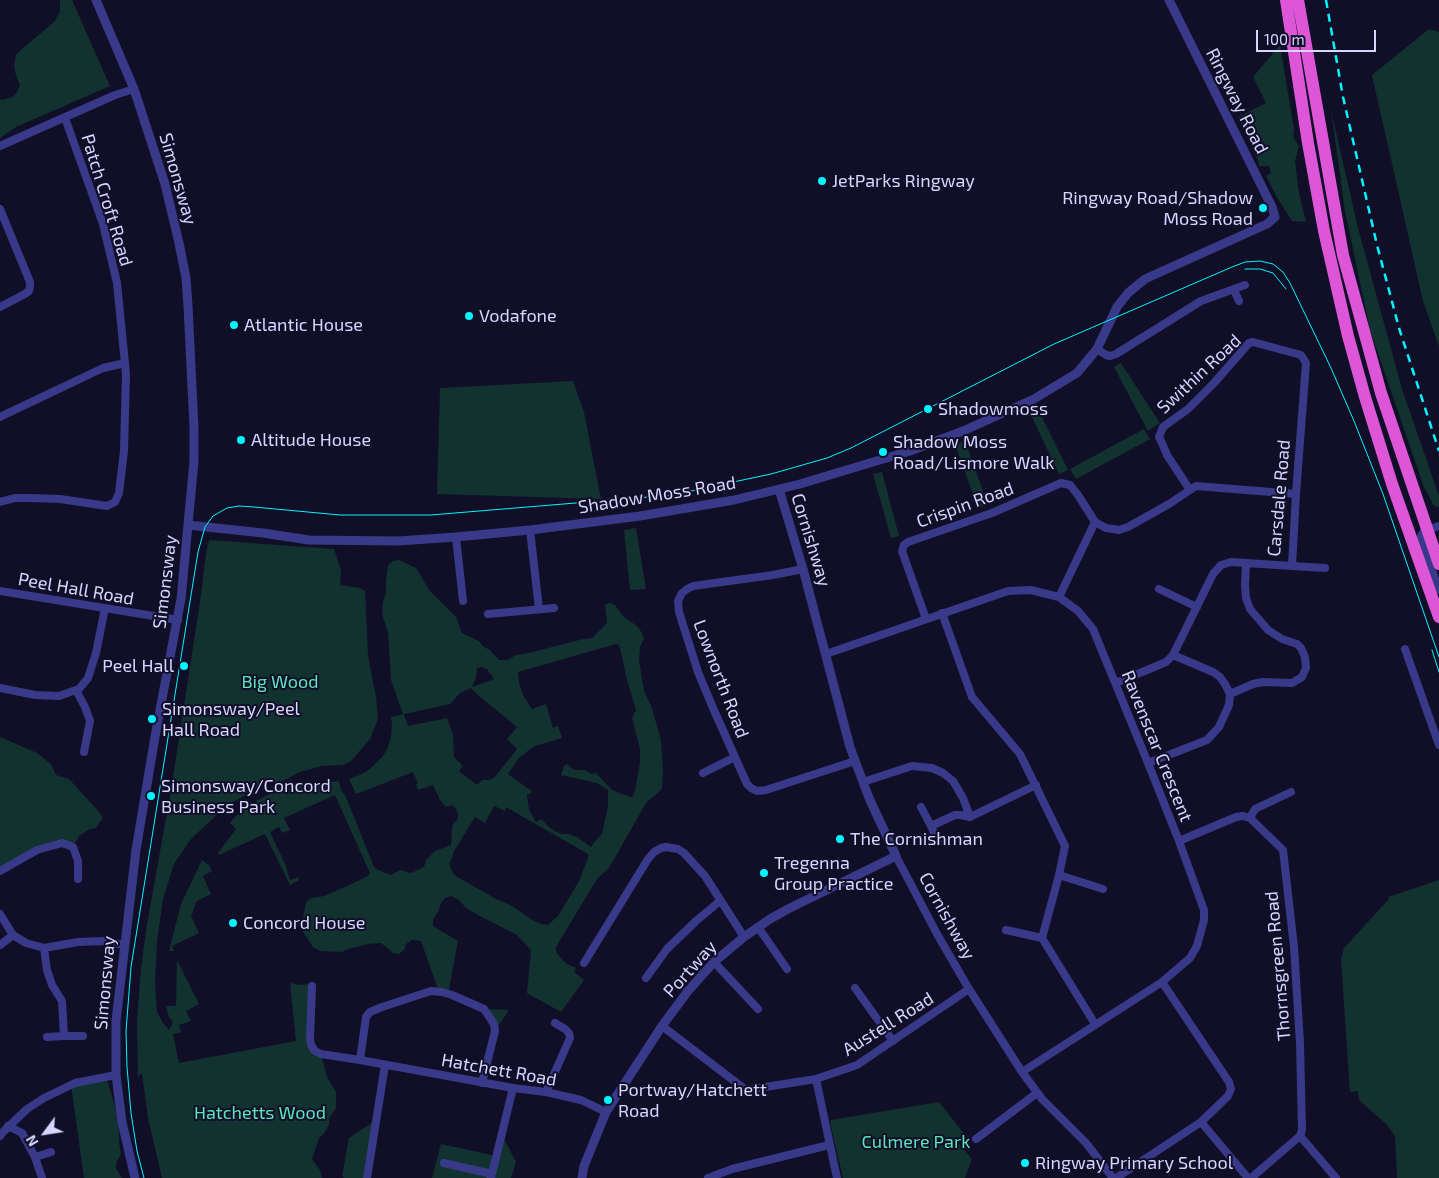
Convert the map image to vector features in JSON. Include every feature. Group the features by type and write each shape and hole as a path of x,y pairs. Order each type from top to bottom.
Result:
{"highway":[{"path":"1286,0 1308,143 1332,269 1348,336 1392,484 1428,534 1439,618"},
{"path":"1298,0 1344,255 1381,393 1439,564"}],"street":[{"name":"Simonsway","path":"96,0 134,90 165,184 179,243 186,278 194,426 194,461 181,599 136,850 116,1021 116,1075 122,1122 135,1178"},
{"name":"Ringway Road","path":"1169,0 1272,207 1275,217"},
{"path":"0,146 115,95 134,90"},
{"name":"Patch Croft Road","path":"0,502 15,498 60,499 107,506 115,502 119,493 124,451 125,363 117,283 103,224 65,118"},
{"path":"0,209 30,282 29,291 0,307"},
{"name":"Shadow Moss Road","path":"188,525 309,540 398,541 456,537 649,515 734,500 831,475 910,451 994,418 1034,399 1076,373 1097,349 1117,307 1128,293 1145,280 1267,224 1275,217"},
{"path":"1097,349 1106,355 1116,354 1208,298 1245,285"},
{"path":"1234,290 1239,301"},
{"name":"Swithin Road","path":"1190,490 1167,455 1159,437 1163,427 1194,402 1249,343 1254,342 1296,354"},
{"name":"Carsdale Road","path":"1173,655 1216,569 1226,563 1292,566 1306,363 1301,355 1296,354"},
{"path":"0,417 103,368 125,363"},
{"name":"Crispin Road","path":"926,619 902,551 904,545 908,542 992,513 1061,483 1070,485 1078,494 1095,522"},
{"path":"1059,597 1095,522 1112,529 1119,530 1128,527 1196,486 1296,494"},
{"name":"Cornishway","path":"779,489 803,569 855,761 862,782 896,856 969,989 1022,1072 1037,1092 1086,1143 1115,1178"},
{"path":"530,530 538,609"},
{"path":"1428,534 1439,590"},
{"path":"456,537 463,601"},
{"path":"1230,694 1253,684 1264,682 1292,683 1302,677 1306,668 1305,656 1301,648 1297,644 1282,639 1268,630 1250,610 1246,598 1246,563"},
{"path":"1292,566 1325,568"},
{"name":"Lownorth Road","path":"803,569 687,588 678,601 680,612 698,672 747,784 757,790 766,790 855,761"},
{"path":"1159,589 1197,607"},
{"name":"Ravenscar Crescent","path":"826,654 1008,591 1031,590 1059,597 1078,611 1093,629 1179,841 1204,910 1204,920 1197,946 1190,958 1162,982 1022,1072"},
{"name":"Peel Hall Road","path":"0,591 178,620"},
{"path":"0,688 36,695 59,696 78,689 88,678 96,653 106,608"},
{"path":"488,614 554,608"},
{"path":"942,613 972,697 1020,754 1065,846 1042,938"},
{"path":"1405,649 1439,745"},
{"path":"1116,683 1166,662 1173,655 1213,672 1220,677 1230,694 1229,705 1219,727 1206,740 1148,763"},
{"path":"76,690 90,721 84,752"},
{"path":"703,773 735,758"},
{"path":"862,782 912,766 932,768 953,780 963,798 970,817"},
{"path":"931,826 955,815 970,817 1036,785"},
{"path":"1179,841 1236,817 1250,818 1255,810 1291,792"},
{"path":"921,807 938,842"},
{"name":"Thornsgreen Road","path":"1250,818 1283,850 1294,947 1299,1022 1302,1130 1300,1136"},
{"path":"0,871 37,850 62,843 73,847 78,862 78,879"},
{"path":"584,963 648,859 661,848 671,847 684,853 705,876 744,937"},
{"name":"Portway","path":"582,1178 584,1166 606,1112 662,1026 688,991 714,962 744,937 788,908 896,856"},
{"path":"1059,875 1103,889"},
{"path":"646,978 667,949 720,901"},
{"path":"0,914 13,935 26,943 44,948 78,942 103,942 124,945"},
{"path":"758,927 788,969"},
{"path":"1006,930 1042,938 1096,1024"},
{"path":"0,945 13,935"},
{"path":"44,948 47,970 52,985 62,1001 64,1036"},
{"path":"714,962 758,1009"},
{"path":"1115,1178 1201,1122 1228,1096 1231,1089 1229,1082 1162,982"},
{"name":"Hatchett Road","path":"312,986 310,1038 311,1045 315,1051 321,1054 482,1083 546,1092 581,1100 606,1112"},
{"path":"855,988 893,1041"},
{"name":"Austell Road","path":"662,1026 746,1090 816,1079 857,1065 969,989"},
{"path":"360,1060 366,1017 370,1012 431,991 442,992 484,1008 494,1024 495,1031 482,1083"},
{"path":"546,1092 570,1038 565,1029 555,1023"},
{"path":"47,1037 83,1036"},
{"path":"366,1178 385,1065"},
{"path":"0,1136 26,1109 51,1094 75,1083 116,1075"},
{"path":"816,1079 837,1178"},
{"path":"444,1163 491,1176 513,1088"},
{"path":"976,1138 1037,1092"},
{"path":"1201,1122 1249,1178 1300,1136 1336,1178"},
{"path":"8,1126 22,1133 35,1157 42,1178"},
{"path":"708,1178 732,1168 829,1145"},
{"path":"35,1157 51,1152"}],"green space":[{"path":"60,0 72,0 110,86 16,127 0,138 0,99 13,97 20,85 14,67 16,55 54,22 60,12"},
{"path":"1429,29 1439,32 1439,346 1423,301 1372,75"},
{"path":"1280,45 1294,129 1293,137 1299,146 1295,161 1299,193 1306,222 1292,221 1266,176 1271,173 1269,166 1259,166 1238,117 1266,103 1253,77"},
{"path":"1331,110 1358,228 1402,389 1439,496 1439,507 1434,506 1424,487 1370,330 1345,211"},
{"path":"1121,363 1160,423 1148,431 1114,367"},
{"path":"573,381 584,412 601,499 437,494 440,388"},
{"path":"1038,409 1068,470 1059,474 1030,413"},
{"path":"1144,429 1150,439 1076,479 1070,469"},
{"path":"965,441 988,505 978,508 955,444"},
{"path":"882,472 899,536 891,538 873,474"},
{"path":"636,528 646,589 630,590 624,530"},
{"path":"209,540 334,549 341,570 340,585 360,588 365,591 368,656 378,719 370,739 351,761 343,765 322,766 300,772 281,782 265,784 228,805 191,839 174,864 163,899 157,941 155,983 157,1012 163,1023 169,1030 173,1022 169,1017 166,1006 176,1006 177,960 199,1004 186,1011 191,1021 179,1025 181,1032 173,1034 179,1063 296,1041 290,983 309,984 310,1038 321,1054 327,1077 336,1092 336,1108 329,1118 329,1125 319,1138 312,1159 320,1170 322,1178 162,1178 148,1118 142,1073 138,1077 137,1021 141,968 170,796"},
{"path":"399,560 416,568 429,590 456,617 462,633 479,641 499,660 507,660 516,655 592,638 607,623 605,605 610,603 615,605 624,617 637,626 642,633 644,639 640,647 639,660 644,691 652,708 661,741 662,789 646,803 609,868 597,879 556,947 556,952 560,957 567,964 576,968 574,972 584,980 561,1012 527,993 531,950 517,935 466,908 459,900 451,896 445,898 441,903 433,920 433,926 458,941 448,994 439,992 421,941 412,940 406,944 404,950 399,954 393,953 381,943 368,944 342,952 320,951 313,947 303,932 302,924 306,902 312,898 324,896 347,886 368,876 370,873 335,795 284,818 290,830 282,833 279,827 270,832 285,864 290,880 299,877 299,880 290,885 265,834 219,855 218,853 236,829 230,823 236,816 258,800 287,788 339,781 341,790 346,797 374,867 378,870 391,875 400,870 411,873 424,867 426,860 435,851 451,845 452,828 458,819 458,813 453,805 446,807 440,800 433,785 418,790 416,784 418,783 413,772 356,794 349,779 370,769 383,756 391,737 391,717 403,714 391,680 388,633 382,614 388,565 393,561","holes":["616,644 620,648 636,710 632,718 640,749 640,763 635,791 632,797 619,793 612,790 596,773 591,774 584,770 574,770 567,764 564,766 561,775 597,783 608,790 608,806 602,834 591,847 577,837 555,831 541,819 536,822 529,810 527,795 533,792 508,774 518,759 529,750 535,746 562,738 558,726 553,728 546,704 532,709 523,695 518,672","477,668 487,669 494,679 472,687","471,688 517,727 507,739 517,749 494,778 482,780 477,785 459,771 463,766 454,757 453,735 447,718 408,726 404,714 450,704 460,693","494,806 505,811 506,807 588,854 579,881 558,916 548,925 534,921 512,906 454,875 449,864 454,851 475,817 485,823"]},
{"path":"0,737 37,753 51,764 56,775 69,779 103,818 96,828 90,829 79,836 73,847 62,843 0,871"},
{"path":"202,860 209,865 212,871 203,876 211,894 197,901 191,916 199,933 172,946 174,951 169,951 181,904"},
{"path":"1439,880 1439,1178 1397,1178 1395,1136 1387,1125 1359,1100 1358,1091 1350,1092 1341,959 1344,948 1389,899 1388,897"},
{"path":"484,1009 509,1010 495,1031"},
{"path":"104,1078 108,1083 115,1106 121,1154 116,1163 116,1168 122,1178 84,1178 71,1085"},
{"name":"Culmere Park","path":"939,1102 965,1135 957,1141 972,1159 965,1178 843,1178 831,1120"},
{"path":"376,1120 367,1178 344,1178 342,1176 349,1138"},
{"path":"502,1135 516,1162 511,1178 432,1178 441,1144 496,1156"}],"tram line":[{"path":"144,1178 137,1151 131,1113 127,1067 126,1031 131,967 198,552 205,527 213,516 227,508 239,506 340,515 431,515 672,495 771,474 827,458 851,448 1054,344 1232,267 1245,262 1260,261 1273,264 1283,272 1331,368 1383,494 1439,657"},
{"path":"1245,269 1260,269 1273,273 1286,289"},
{"path":"1432,650 1439,672"}],"railway":[{"path":"1326,0 1343,97 1377,245 1399,328 1439,451"}],"place":[{"name":"JetParks Ringway","path":"822,181"},
{"name":"Ringway Road/Shadow Moss Road","path":"1263,208"},
{"name":"Vodafone","path":"469,316"},
{"name":"Atlantic House","path":"234,325"},
{"name":"Shadowmoss","path":"928,409"},
{"name":"Altitude House","path":"241,440"},
{"name":"Shadow Moss Road/Lismore Walk","path":"883,452"},
{"name":"Peel Hall","path":"184,666"},
{"name":"Simonsway/Peel Hall Road","path":"152,719"},
{"name":"Simonsway/Concord Business Park","path":"151,796"},
{"name":"The Cornishman","path":"840,839"},
{"name":"Tregenna Group Practice","path":"764,873"},
{"name":"Concord House","path":"233,923"},
{"name":"Portway/Hatchett Road","path":"608,1100"},
{"name":"Ringway Primary School","path":"1025,1163"}],"park label":[{"name":"Big Wood","path":"280,682"},
{"name":"Hatchetts Wood","path":"260,1113"}]}
